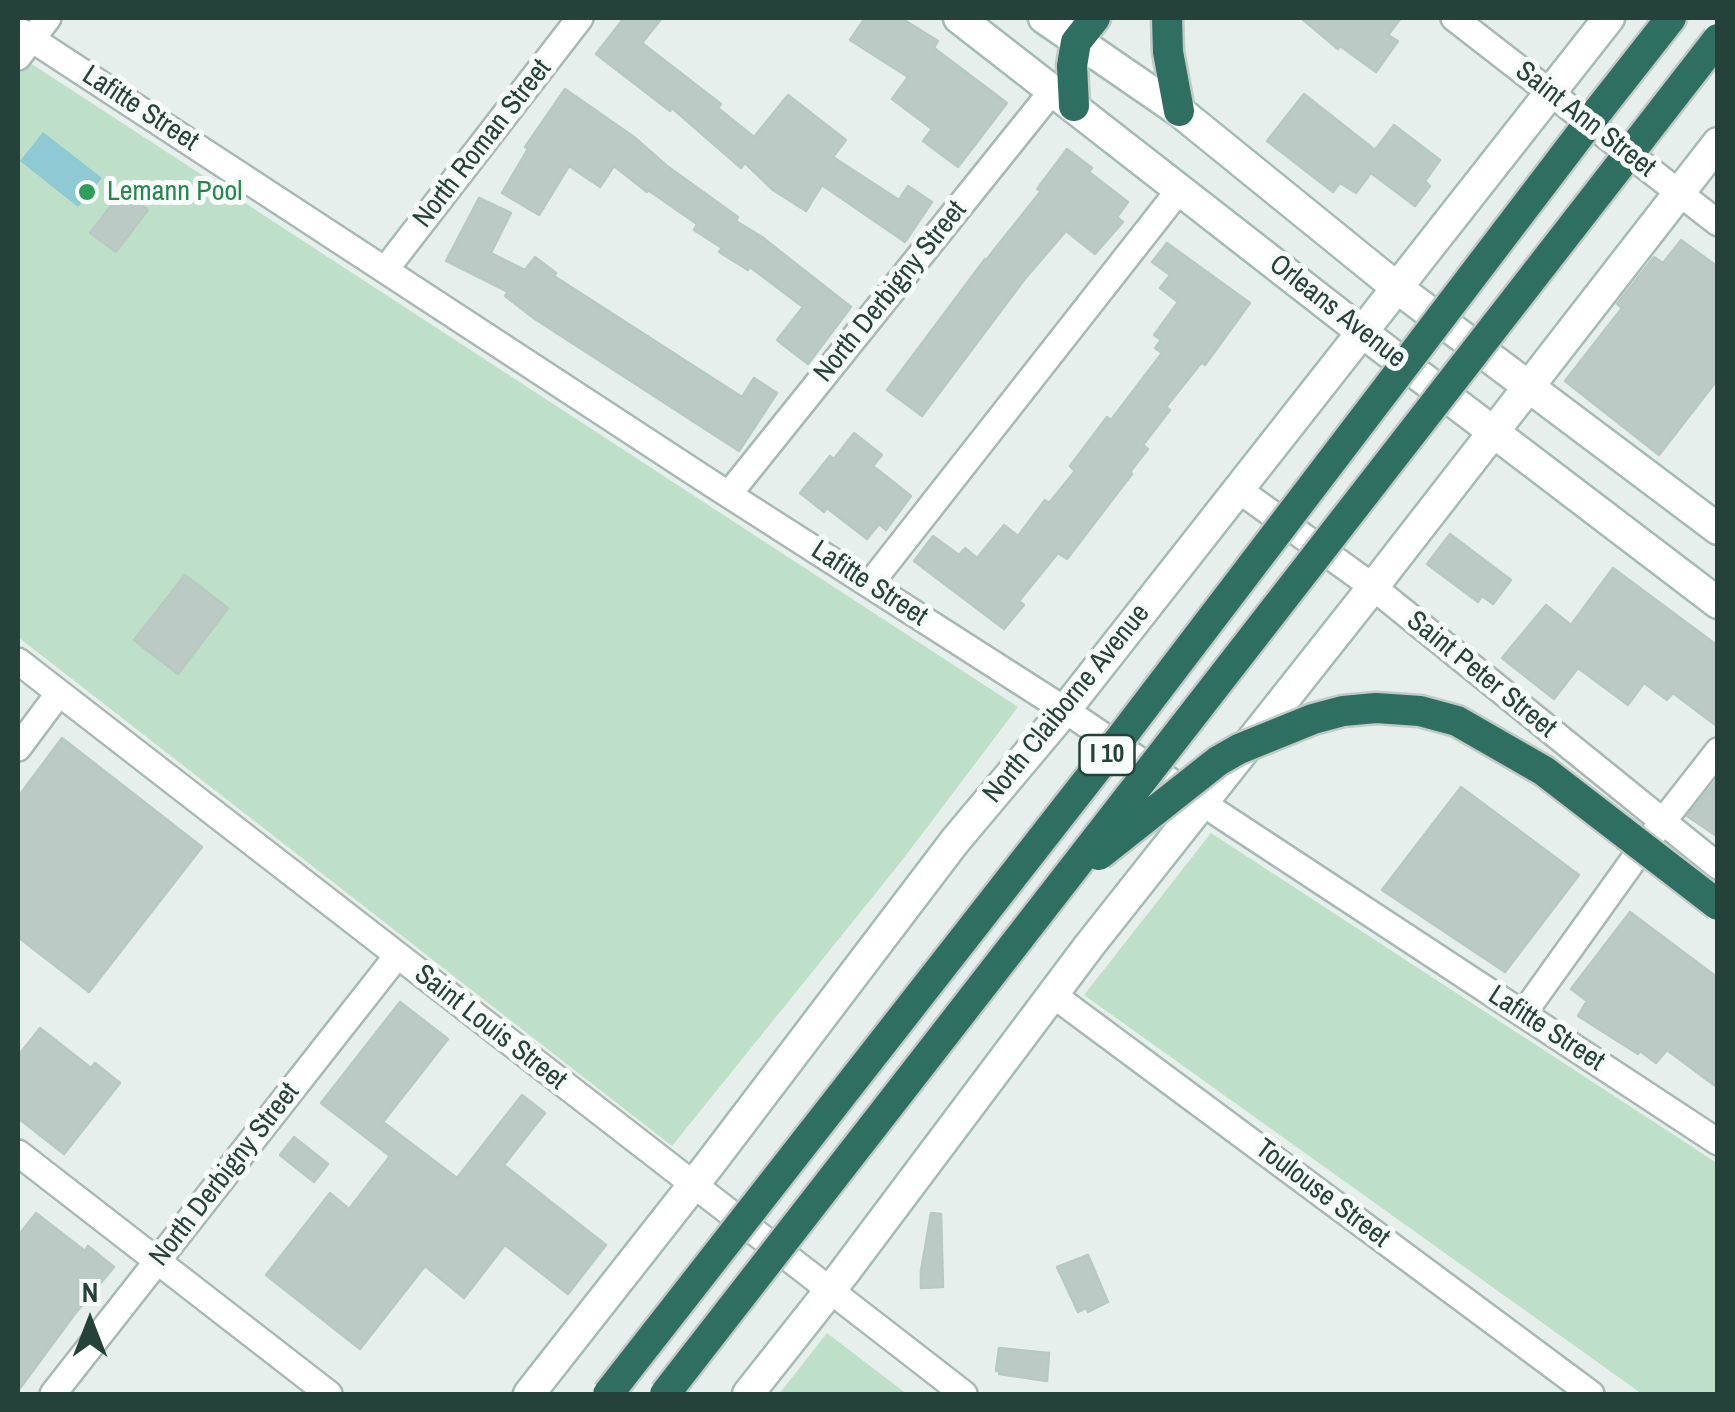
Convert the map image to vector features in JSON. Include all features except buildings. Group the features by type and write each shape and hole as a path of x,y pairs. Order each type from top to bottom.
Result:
{"highway":[{"path":"1064,98 1076,42 1095,18"},
{"path":"1167,18 1168,52 1179,112"},
{"path":"1598,110 1656,18"},
{"name":"I 10","path":"608,1394 1123,735 1671,18"},
{"name":"I 10","path":"665,1394 1718,40"},
{"path":"1062,884 1239,749 1314,718 1376,708 1420,711 1457,721 1496,742 1544,771 1718,905"}],"main road":[{"name":"Orleans Avenue","path":"960,18 1718,603"},
{"name":"Orleans Avenue","path":"1044,18 1179,112 1396,287 1718,529"},
{"name":"North Claiborne Avenue","path":"529,1394 694,1185 955,841 1066,710 1609,18"},
{"path":"748,1394 1052,994 1374,588 1718,143"}],"street":[{"path":"22,42 48,18"},
{"name":"North Roman Street","path":"385,270 580,18"},
{"name":"Saint Ann Street","path":"1454,18 1718,222"},
{"name":"Lafitte Street","path":"22,42 385,270 1066,710 1718,1142"},
{"name":"North Derbigny Street","path":"728,494 1064,98"},
{"path":"870,584 1180,189"},
{"name":"Saint Peter Street","path":"1239,490 1374,588 1718,866"},
{"name":"Saint Louis Street","path":"18,661 964,1394"},
{"path":"18,748 59,694"},
{"path":"1522,1014 1718,751"},
{"name":"North Derbigny Street","path":"53,1394 397,956"},
{"name":"Toulouse Street","path":"1052,994 1591,1394"},
{"path":"18,1152 329,1394"}],"green space":[{"path":"18,55 1018,707 900,863 672,1146 18,637"},
{"path":"1211,833 1717,1163 1717,1394 1642,1394 1084,995"},
{"path":"827,1333 907,1394 779,1394"}],"water":[{"path":"43,132 102,178 78,207 20,161"}],"place":[{"name":"Lemann Pool","path":"87,192"}]}
